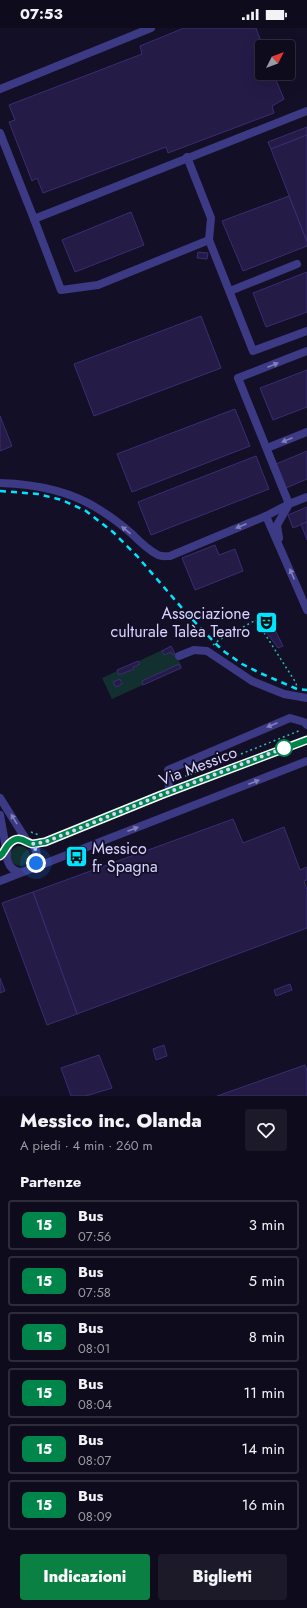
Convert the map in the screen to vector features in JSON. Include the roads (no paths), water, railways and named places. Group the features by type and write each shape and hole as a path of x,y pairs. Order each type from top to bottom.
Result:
{"street":[{"path":"0,89 151,28"},
{"path":"34,218 307,112"},
{"path":"0,133 61,290 98,285 209,240"},
{"path":"188,157 211,218 209,240 253,352 307,331"},
{"path":"230,291 297,264"},
{"path":"289,504 238,378 307,351"},
{"path":"267,448 307,432"},
{"path":"0,483 38,486 55,490 82,501 99,509 146,547 163,556 170,556 266,516 289,504 307,497"},
{"path":"279,546 277,525 289,504"},
{"path":"266,516 307,610"},
{"path":"179,656 194,650 208,651 252,681 284,694 307,698"},
{"path":"169,792 168,770 290,718 304,722 307,725"},
{"name":"Via Messico","path":"3,852 13,841 22,839 30,842 45,842 169,792 307,740"},
{"path":"0,882 307,761"},
{"path":"0,798 36,849 36,863 28,870 14,871 9,868 6,863 3,852 0,815"}],"railway":[{"path":"0,491 38,494 62,500 86,511 113,532 137,556 188,615 222,650 242,664 260,673 297,689 307,690"}],"place":[{"name":"Associazione culturale Talèa Teatro","path":"266,622"},
{"name":"Messico fr Spagna","path":"77,857"}]}
